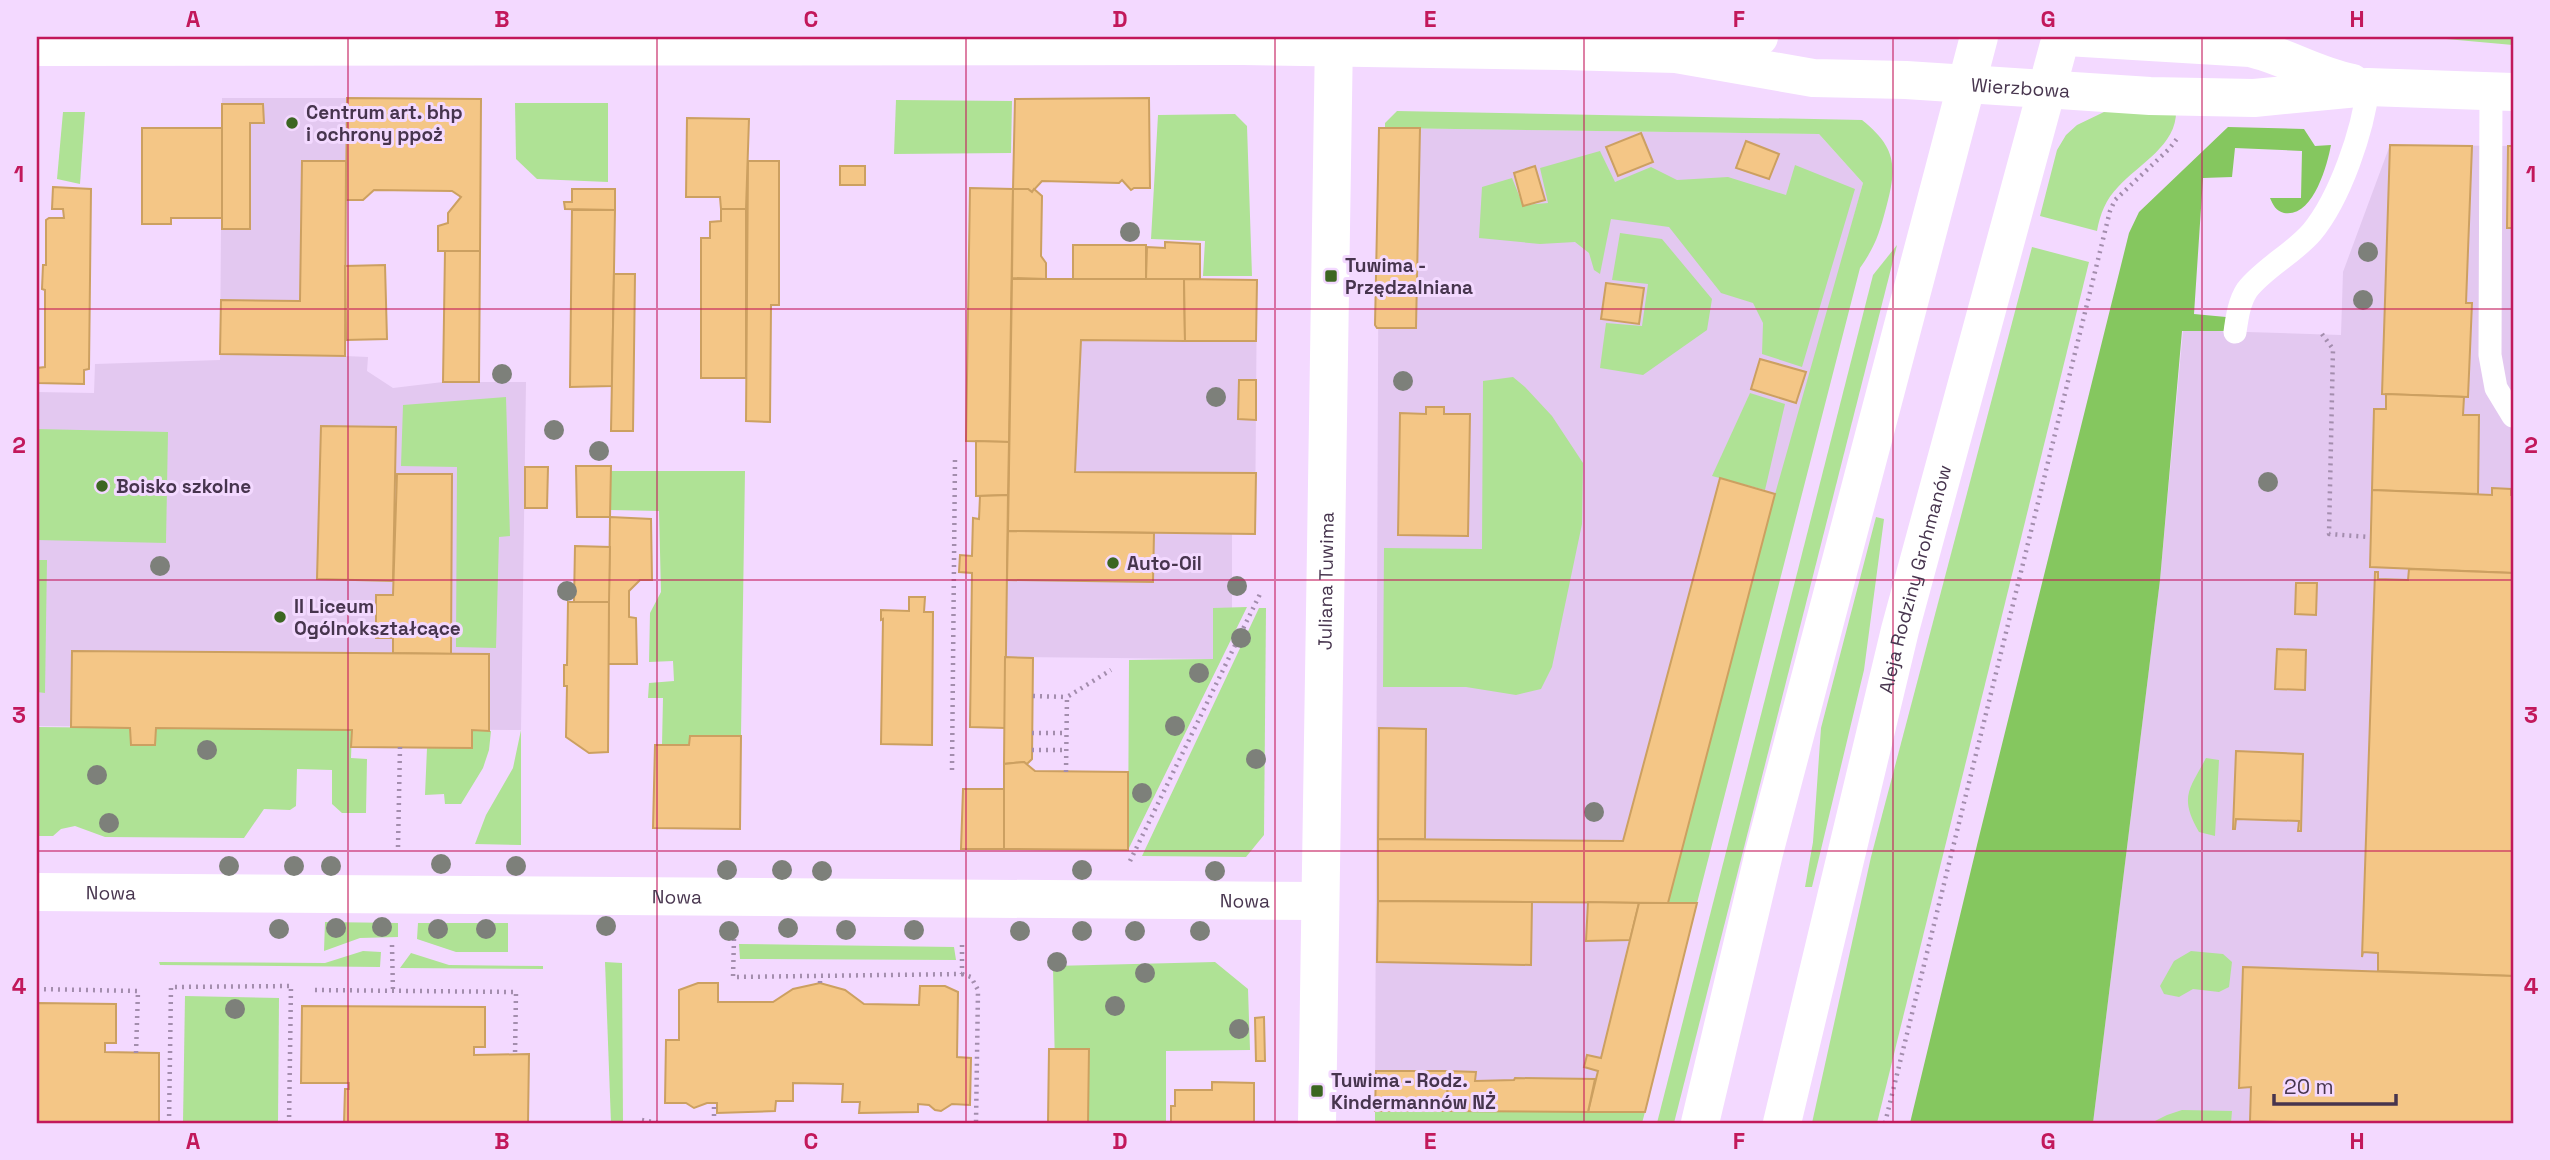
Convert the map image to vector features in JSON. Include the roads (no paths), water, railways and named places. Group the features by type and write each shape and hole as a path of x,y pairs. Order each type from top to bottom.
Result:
{"street":[{"name":"Wierzbowa","path":"1676,54 1759,37"},
{"path":"1700,1123 1764,853 1979,37"},
{"name":"Aleja Rodziny Grohmanów","path":"1783,1123 1900,630 2061,37"},
{"name":"Wierzbowa","path":"2067,37 2250,48 2292,61 2338,80 2368,87"},
{"name":"Wierzbowa","path":"37,47 1137,41 1563,44 1676,54 1813,78 1966,84 2150,96 2254,98 2368,87 2502,92"},
{"name":"Juliana Tuwima","path":"1317,1123 1334,42"},
{"name":"Nowa","path":"37,892 1319,901"}],"lane":[{"path":"2235,332 2240,305 2247,290 2311,233 2332,202 2363,121 2368,87"},
{"path":"2502,92 2490,355 2496,388 2513,416"}],"place":[{"name":"Centrum art. bhp i ochrony ppoż","path":"292,123"},
{"name":"Tuwima - Przędzalniana","path":"1331,276"},
{"name":"Boisko szkolne","path":"102,486"},
{"name":"Auto-Oil","path":"1113,563"},
{"name":"II Liceum Ogólnokształcące","path":"280,617"},
{"name":"Tuwima - Rodz. Kindermannów NŻ","path":"1317,1091"}]}
